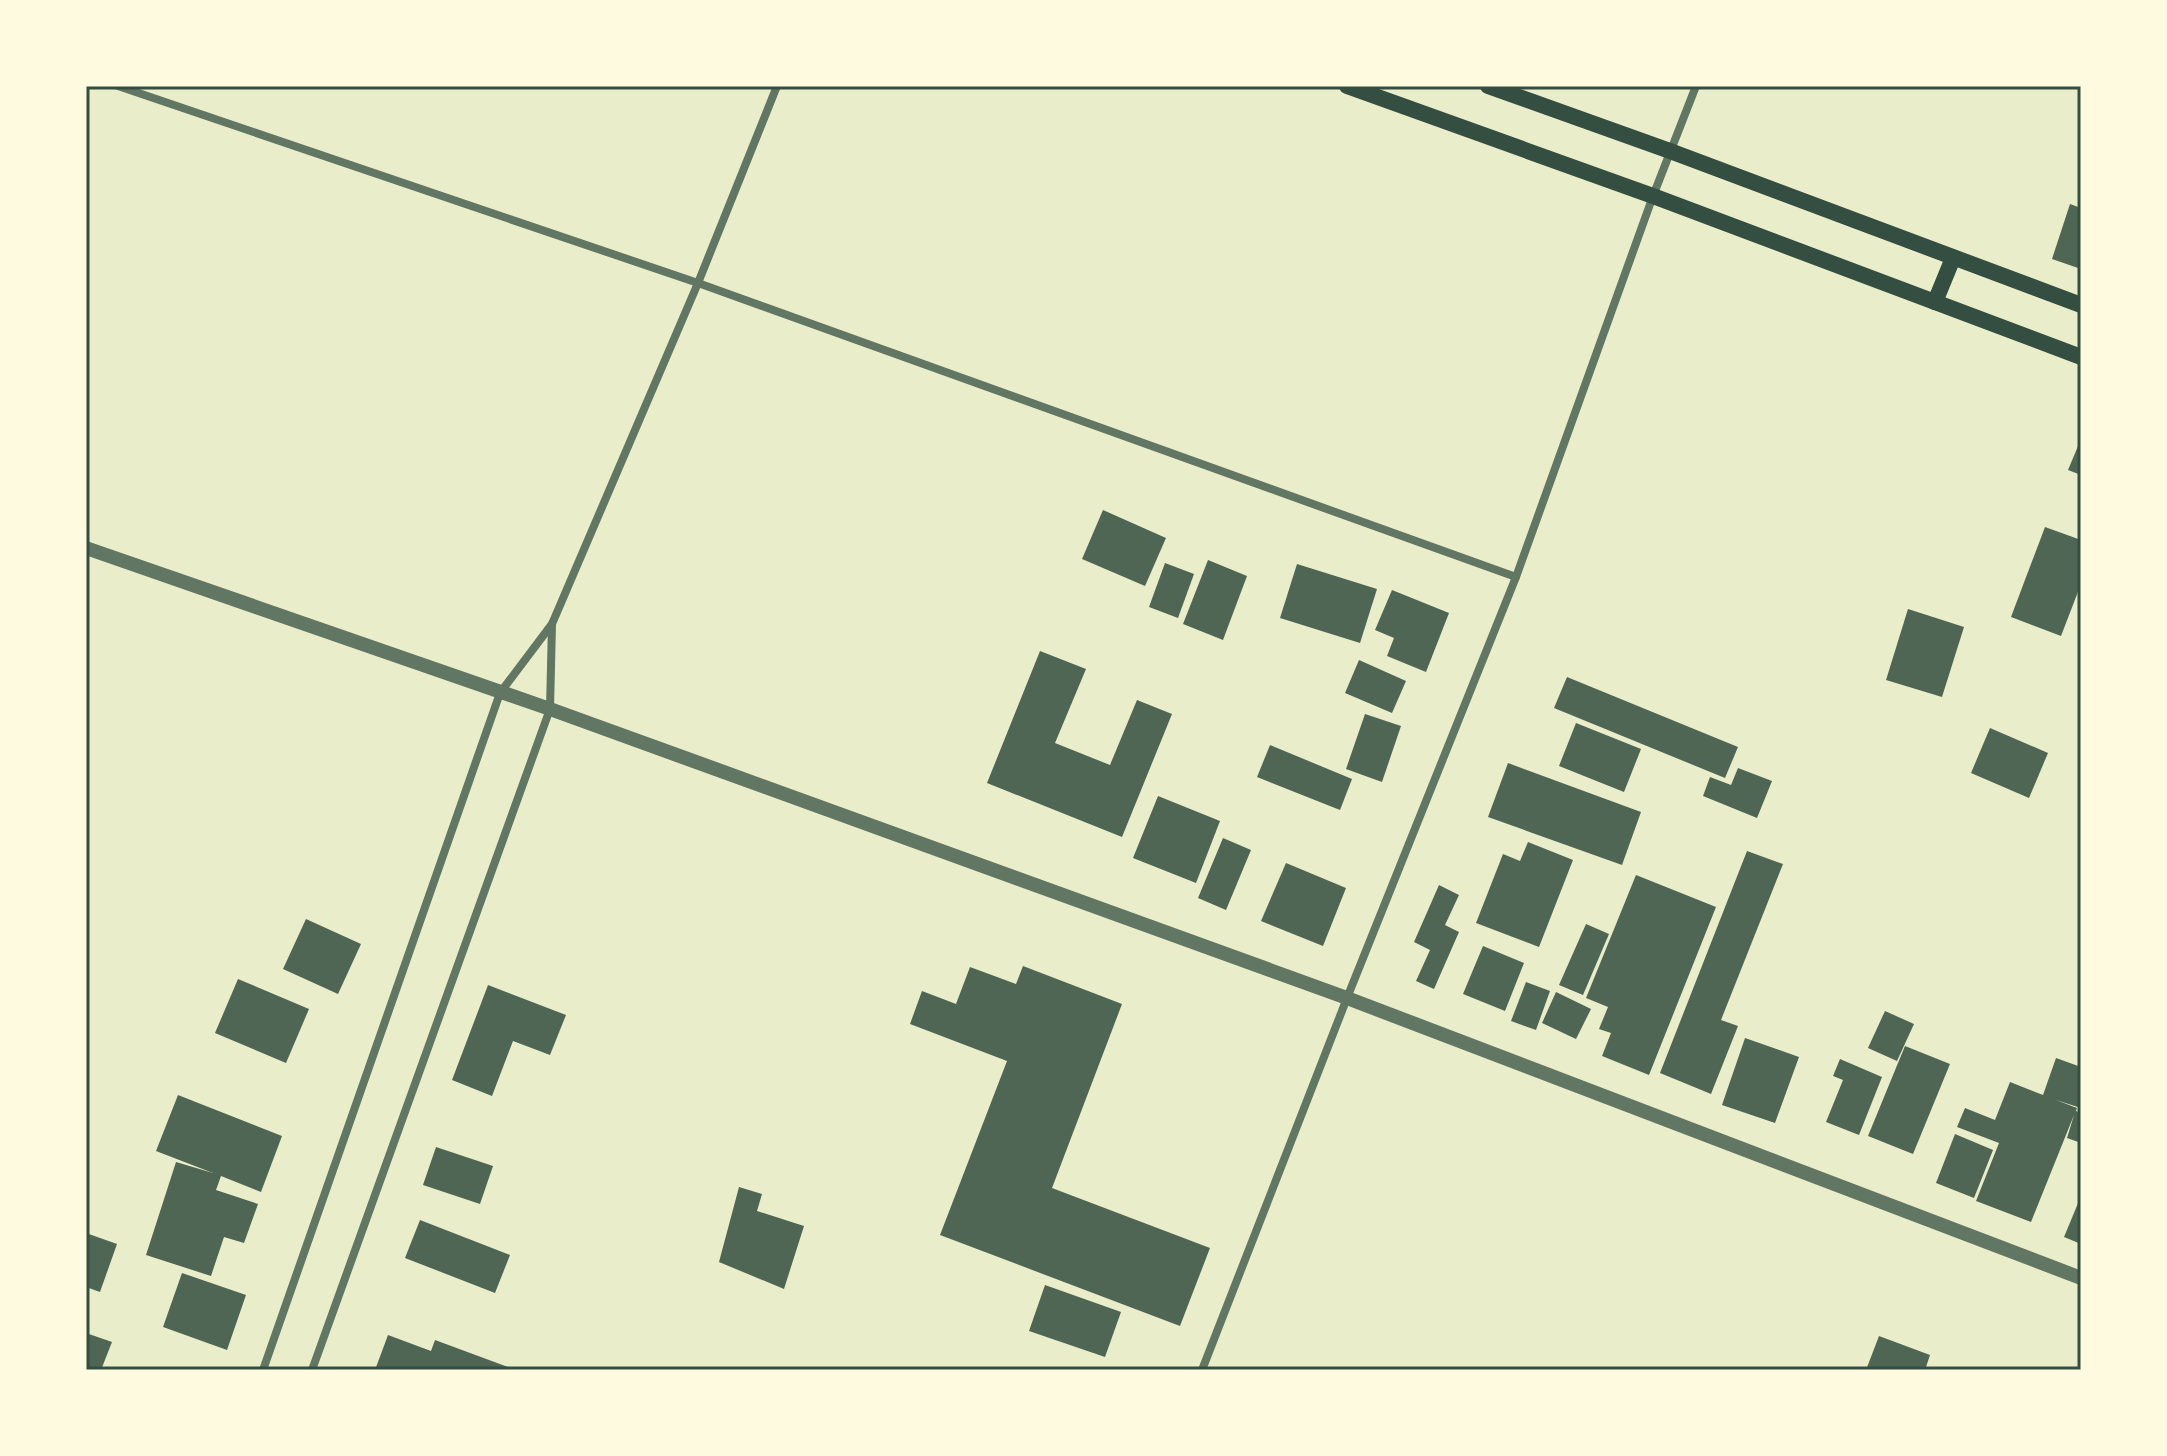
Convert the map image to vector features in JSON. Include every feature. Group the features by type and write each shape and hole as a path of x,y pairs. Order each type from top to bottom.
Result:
{"main road":[{"path":"1347,86 1382,92 2081,357"},
{"path":"1488,86 2081,305"},
{"path":"1935,302 1953,258"}],"street":[{"path":"118,86 698,283 1516,577"},
{"path":"263,1370 500,693 552,624 698,283 777,86"},
{"path":"1202,1370 1516,577 1653,196 1696,86"},
{"path":"86,548 550,709 1347,998 2081,1278"},
{"path":"312,1370 550,709 552,624"}],"building":[{"path":"2070,204 2081,208 2081,269 2052,259"},
{"path":"2081,439 2081,475 2068,470"},
{"path":"1103,510 1166,538 1145,586 1082,559"},
{"path":"2045,527 2081,540 2081,584 2061,636 2011,617"},
{"path":"1208,560 1247,576 1223,640 1183,624"},
{"path":"1165,563 1194,574 1178,618 1149,607"},
{"path":"1297,564 1377,589 1360,643 1280,618"},
{"path":"1392,590 1449,613 1426,672 1387,656 1394,638 1375,630"},
{"path":"1908,609 1964,627 1942,697 1886,680"},
{"path":"1040,651 1086,669 1055,743 1110,765 1137,700 1172,714 1122,837 987,783"},
{"path":"1359,660 1406,681 1392,713 1345,693"},
{"path":"1567,677 1738,747 1725,778 1554,708"},
{"path":"1365,714 1401,726 1382,782 1346,769"},
{"path":"1576,723 1641,749 1624,792 1559,766"},
{"path":"1990,728 2048,753 2029,798 1971,773"},
{"path":"1270,745 1352,779 1340,810 1257,777"},
{"path":"1508,763 1641,812 1622,865 1488,817"},
{"path":"1738,768 1772,781 1757,818 1703,796 1710,777 1731,785"},
{"path":"1158,796 1220,821 1196,883 1133,858"},
{"path":"1223,838 1251,850 1226,910 1198,898"},
{"path":"1528,842 1573,860 1539,947 1476,923 1503,854 1520,861"},
{"path":"1747,851 1783,864 1721,1020 1738,1026 1711,1094 1660,1073"},
{"path":"1286,863 1346,888 1323,946 1261,921"},
{"path":"1636,875 1716,907 1649,1075 1602,1056 1611,1033 1599,1029 1608,1007 1586,998"},
{"path":"1439,885 1459,895 1445,925 1459,932 1434,989 1416,981 1430,950 1414,942"},
{"path":"306,919 361,944 338,994 283,969"},
{"path":"1586,924 1609,934 1583,995 1559,985"},
{"path":"1483,946 1524,963 1505,1011 1463,994"},
{"path":"1023,966 1122,1004 1052,1188 1210,1248 1180,1326 940,1235 1007,1061 910,1024 922,991 956,1004 970,967 1016,984"},
{"path":"238,979 309,1009 286,1063 215,1033"},
{"path":"1526,982 1550,991 1536,1030 1511,1021"},
{"path":"488,985 566,1015 550,1055 513,1041 492,1096 452,1080"},
{"path":"1556,992 1591,1009 1576,1039 1542,1023"},
{"path":"1885,1011 1914,1024 1897,1061 1868,1048"},
{"path":"1745,1038 1799,1057 1775,1123 1722,1105"},
{"path":"1905,1046 1950,1064 1913,1154 1868,1136"},
{"path":"2056,1058 2081,1067 2081,1108 2056,1100 2077,1108 2076,1111 2081,1113 2081,1143 2067,1138 2074,1115 2031,1222 1976,1201 1999,1143 1957,1127 1965,1108 1995,1120 2010,1082 2043,1095"},
{"path":"1840,1059 1882,1077 1859,1135 1826,1122 1843,1080 1833,1076"},
{"path":"178,1095 282,1136 261,1192 221,1176 216,1190 258,1204 244,1243 224,1237 211,1276 146,1255 176,1162 213,1173 156,1151"},
{"path":"1955,1134 1993,1150 1974,1198 1936,1183"},
{"path":"436,1147 493,1166 480,1204 423,1185"},
{"path":"739,1187 762,1194 757,1211 804,1226 784,1289 719,1262"},
{"path":"2081,1196 2081,1244 2064,1237"},
{"path":"420,1220 510,1255 495,1293 405,1258"},
{"path":"86,1233 117,1244 100,1292 86,1287"},
{"path":"182,1273 246,1295 227,1350 163,1327"},
{"path":"1045,1285 1121,1312 1105,1357 1029,1331"},
{"path":"86,1333 112,1342 101,1370 86,1370"},
{"path":"388,1335 431,1351 435,1340 516,1370 375,1370"},
{"path":"1879,1336 1930,1355 1925,1370 1866,1370"}]}
